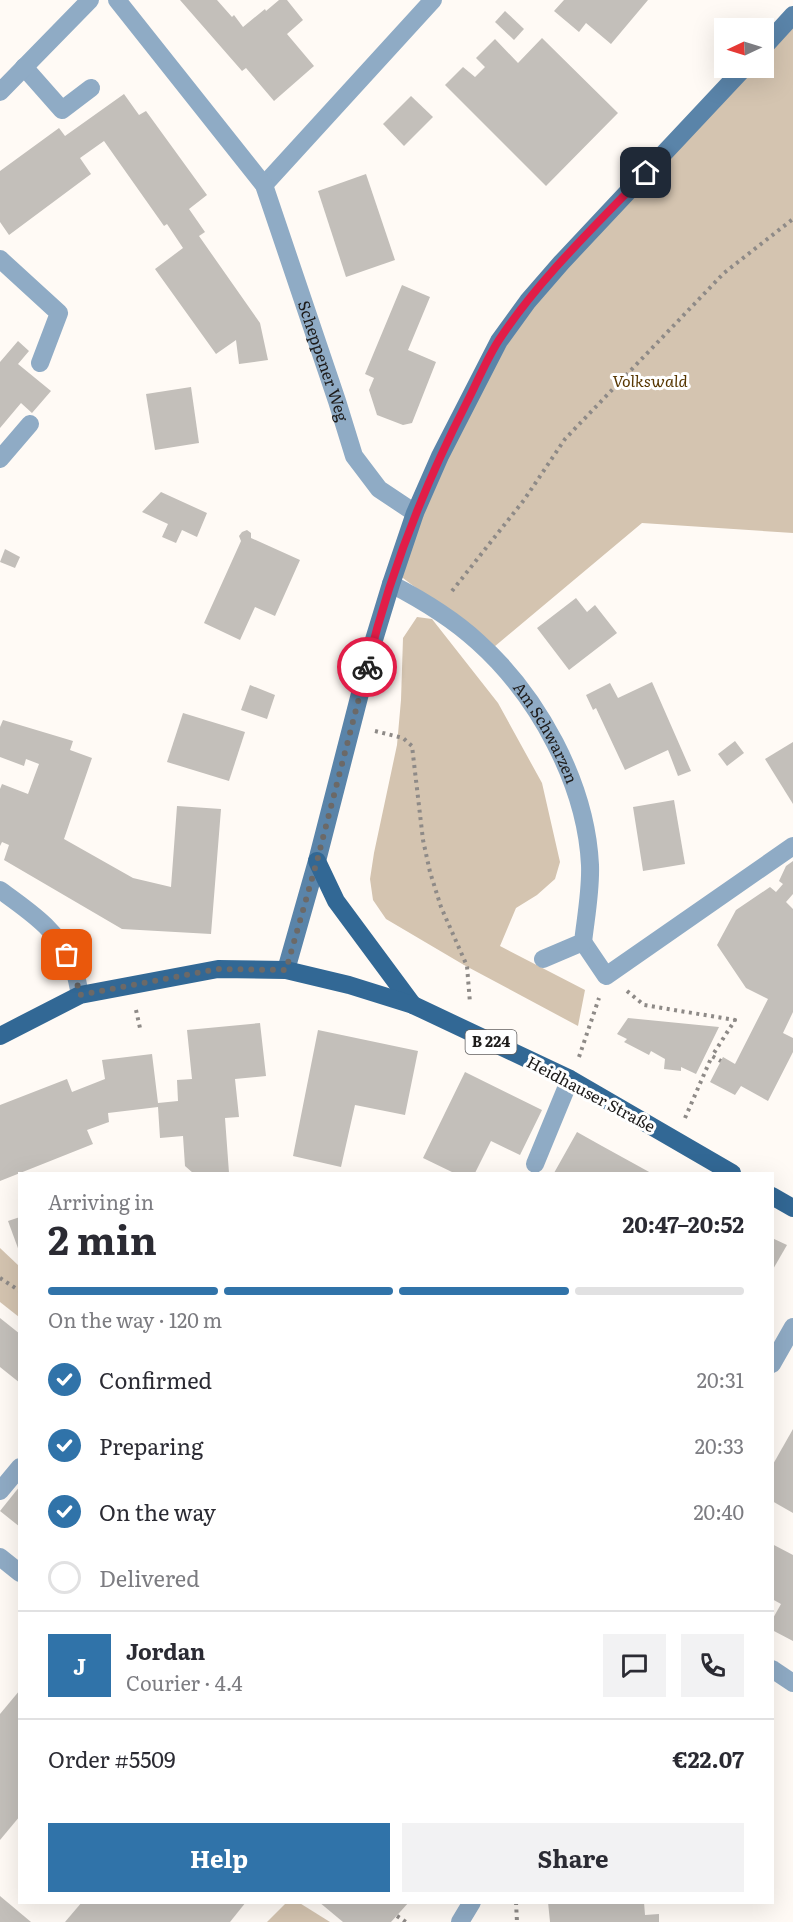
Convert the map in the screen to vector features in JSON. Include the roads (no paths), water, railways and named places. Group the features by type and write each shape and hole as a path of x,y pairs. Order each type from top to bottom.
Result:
{"main road":[{"path":"774,36 793,15"},
{"path":"286,970 353,726 373,643 416,513 440,456 499,341 528,301 735,78"},
{"path":"317,861 336,901 413,1005"},
{"name":"Heidhauser Straße","path":"0,1036 80,995 218,969 286,970 349,985 413,1005 570,1079 730,1172"},
{"path":"774,1197 793,1208"}],"street":[{"path":"0,92 90,0"},
{"name":"Scheppener Weg","path":"117,0 264,185 354,456 379,489 416,513"},
{"path":"264,185 433,0"},
{"path":"24,67 62,110 90,88"},
{"path":"0,259 59,313 40,363"},
{"path":"0,459 30,424"},
{"name":"Am Schwarzen","path":"391,584 436,610 478,642 514,681 546,725 572,778 587,836 590,889 583,942"},
{"path":"543,959 583,942 606,976 793,846"},
{"path":"0,890 35,916 60,942 73,967 80,995"},
{"path":"535,1164 570,1079"},
{"path":"774,1360 793,1327"},
{"path":"0,1491 18,1469"},
{"path":"0,1557 18,1571"},
{"path":"774,1670 793,1683"},
{"path":"460,1922 471,1904"}],"park label":[{"name":"Volkswald","path":"650,381"}]}
